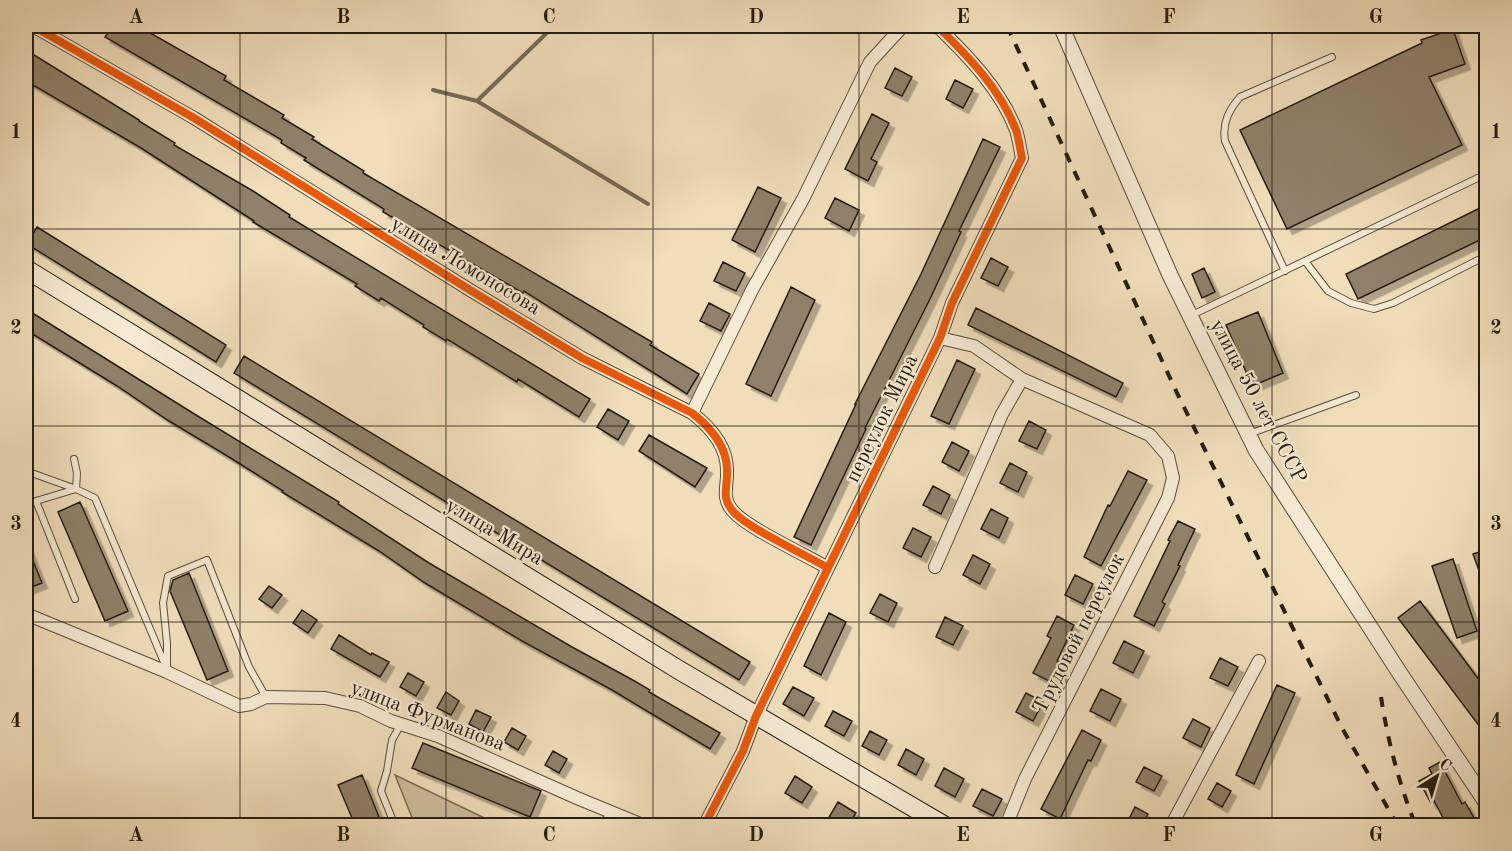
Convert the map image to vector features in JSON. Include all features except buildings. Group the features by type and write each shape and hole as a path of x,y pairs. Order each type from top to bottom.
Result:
{"main road":[{"name":"улица Мира","path":"26,269 756,716 945,825"}],"street":[{"name":"улица Ломоносова","path":"33,26 194,117 470,290 582,357 692,413 708,425 725,453 728,470 724,496 732,511 748,524 828,568"},
{"path":"692,413 752,290 803,199 870,62 903,26"},
{"name":"переулок Мира","path":"756,716 940,338 952,303 1022,158 1017,132 1006,108 978,69 937,26"},
{"name":"улица 50 лет СССР","path":"1061,26 1170,275 1256,450 1486,802"},
{"name":"переулок Мира","path":"940,338 974,345 1022,379 1150,435 1168,456"},
{"path":"935,567 1002,414 1022,379"},
{"name":"Трудовой переулок","path":"1006,825 1025,779 1168,498 1173,478 1168,456"},
{"name":"улица Фурманова","path":"26,614 167,672 238,706 251,704 266,697 325,698 360,706 391,721 438,736 567,794 645,825"},
{"path":"1171,825 1259,661"},
{"path":"704,825 743,751 756,716"}],"lane":[{"path":"1285,271 1225,141 1226,119 1240,97 1332,57"},
{"path":"1190,316 1486,174"},
{"path":"1305,261 1328,291 1351,303 1374,309 1393,303 1480,259"},
{"path":"1248,434 1356,394"},
{"path":"74,459 77,474 76,489"},
{"path":"26,471 95,498 167,672"},
{"path":"26,504 76,489"},
{"path":"36,501 75,599"},
{"path":"167,672 163,603 168,576 207,560 249,667 266,697"},
{"path":"395,825 381,791 393,740 401,723"},
{"path":"595,825 616,813"}],"shaded area":[{"path":"395,775 499,825 415,825"}],"waterway":[{"path":"477,101 554,26"},
{"path":"433,90 477,101 648,204"}],"railway":[{"path":"1007,26 1177,393 1342,728 1398,826"},
{"path":"1381,697 1395,763 1416,826"}],"cycle path":[{"path":"33,26 194,118 582,358 692,413 705,424 721,445 727,470 726,496 732,510 762,532 828,568"},
{"path":"704,826 743,751 756,716 940,338 952,303 1022,158 1010,115 993,87 937,26"}]}
